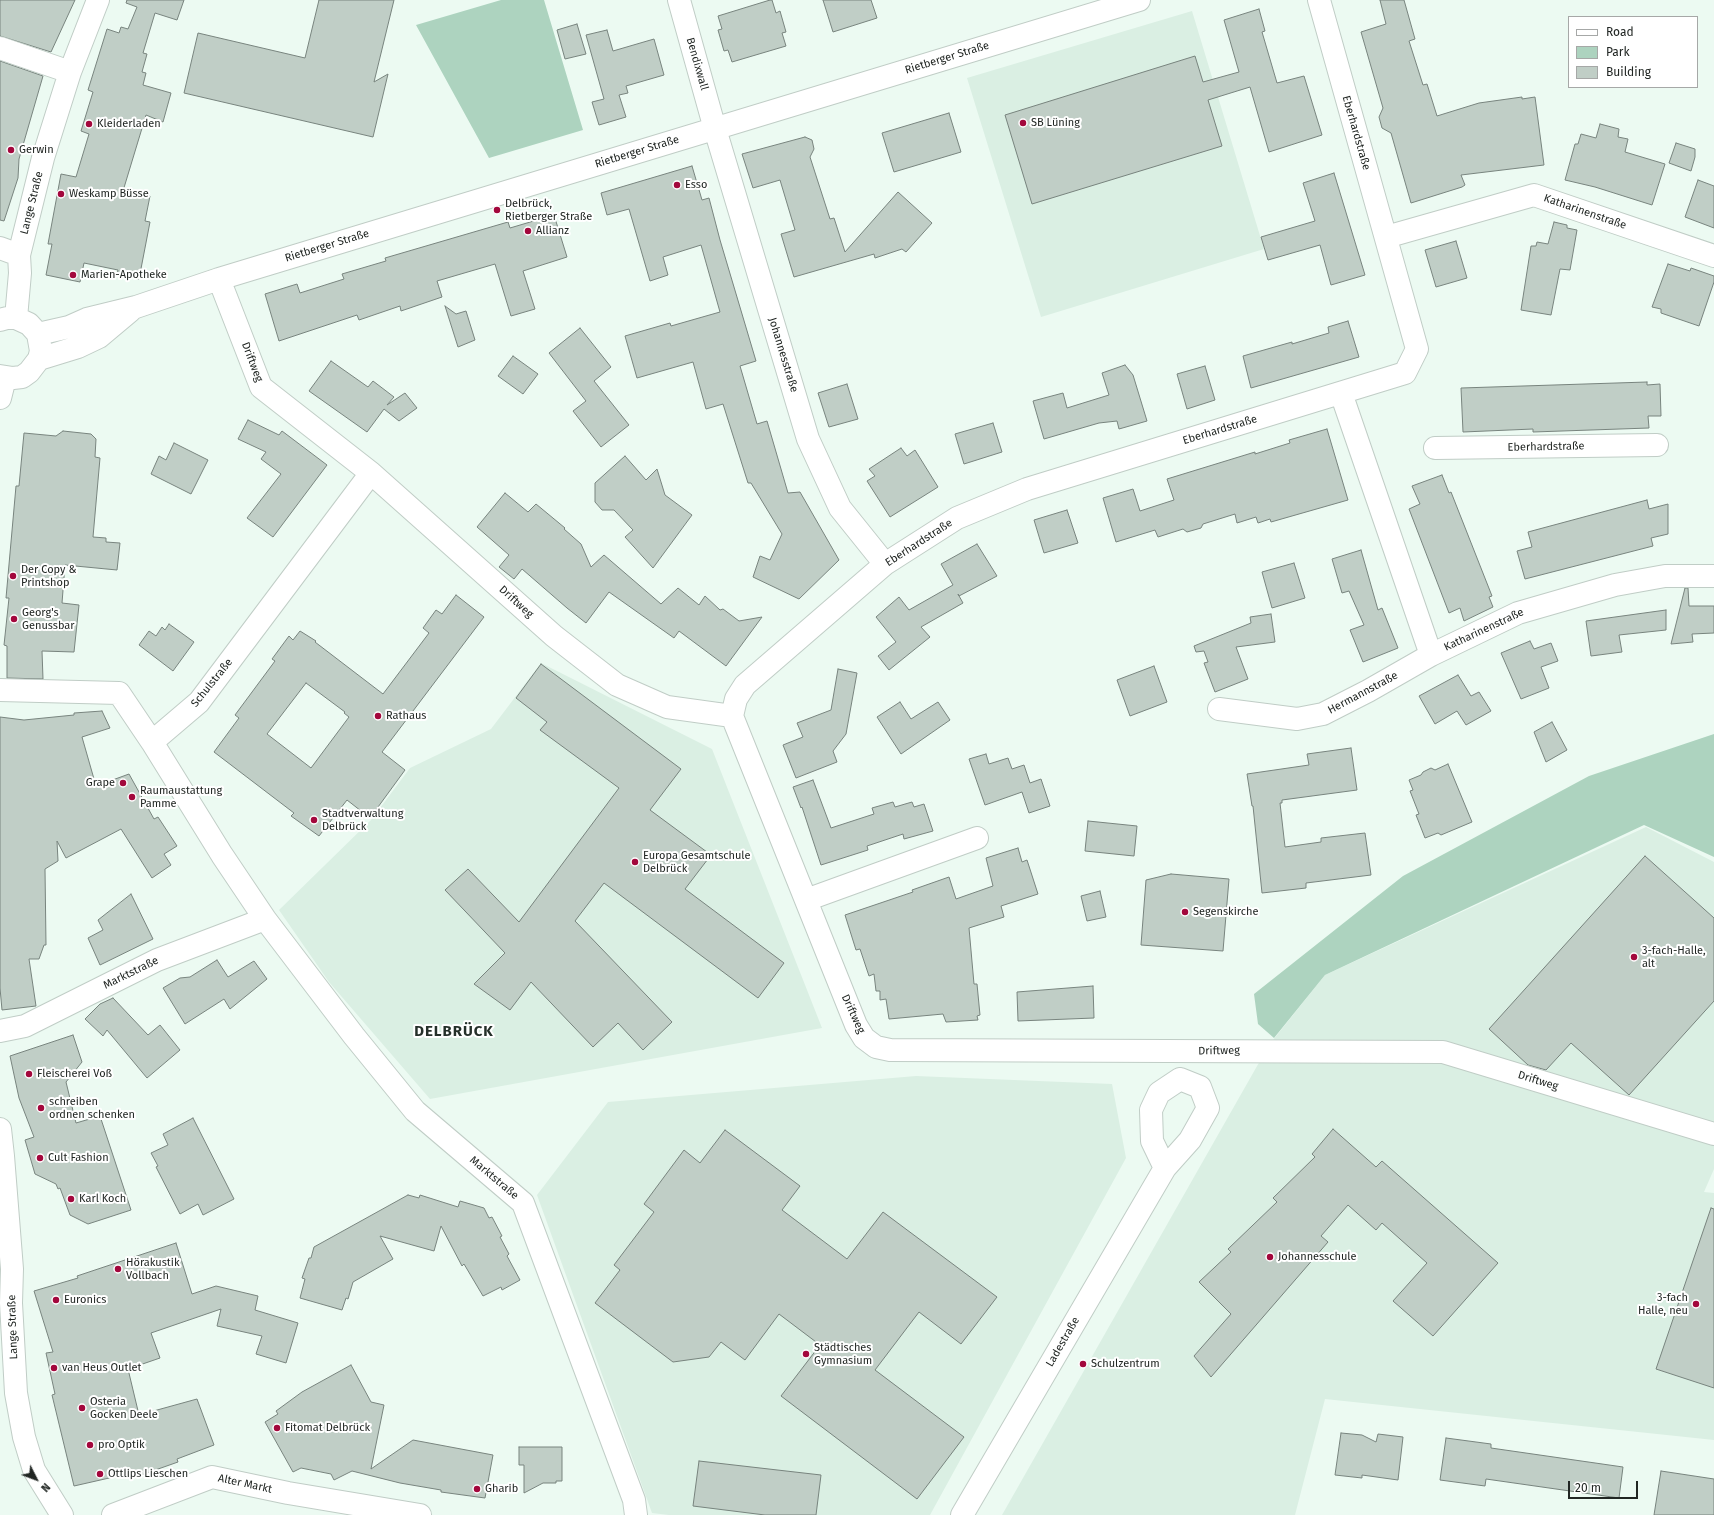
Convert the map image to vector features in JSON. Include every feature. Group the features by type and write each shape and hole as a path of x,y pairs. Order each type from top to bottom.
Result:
{"street":[{"name":"Lange Straße","path":"38,334 29,324 8,319 20,273 10,251 44,158 70,72 98,0"},
{"name":"Bendixwall","path":"679,0 715,128"},
{"name":"Rietberger Straße","path":"38,334 69,327 87,319 136,307 219,279 1139,0"},
{"name":"Eberhardstraße","path":"732,716 736,699 745,685 886,564 957,518 1027,489 1404,373 1417,349 1319,0"},
{"path":"0,48 70,72"},
{"name":"Johannesstraße","path":"715,128 808,439 840,508 886,564"},
{"name":"Katharinenstraße","path":"1386,237 1534,195 1714,256"},
{"name":"Driftweg","path":"219,279 261,387 371,473 550,632 617,685 667,707 732,716 856,1025 864,1038 876,1047 890,1050 1443,1052 1714,1134"},
{"name":"Rietberger Straße","path":"39,359 78,347 99,338 136,307"},
{"path":"2,384 22,377 32,370 39,359 41,346 38,334"},
{"name":"Katharinenstraße","path":"1341,393 1431,655 1518,613 1615,584 1665,576 1714,576"},
{"name":"Eberhardstraße","path":"1435,448 1657,445"},
{"name":"Schulstraße","path":"152,742 199,702 371,473"},
{"name":"Hermannstraße","path":"1219,709 1298,719 1323,714 1368,691 1431,655"},
{"path":"0,690 119,693 152,742"},
{"name":"Marktstraße","path":"152,742 222,855 265,919 354,1036 415,1111 523,1203 634,1500 636,1515"},
{"path":"806,900 977,838"},
{"name":"Marktstraße","path":"0,1031 25,1026 158,960 265,919"},
{"path":"1165,1168 1152,1141 1151,1110 1159,1093 1180,1079 1179,1052"},
{"name":"Ladestraße","path":"962,1515 1165,1168 1190,1140 1208,1108 1200,1087 1180,1079"},
{"name":"Lange Straße","path":"0,1129 12,1269 11,1302 16,1393 24,1437 34,1470 62,1515"},
{"name":"Alter Markt","path":"113,1515 212,1477 288,1493 420,1515"}],"shaded area":[{"path":"1192,11 1264,249 1041,317 967,78"},
{"path":"541,663 712,749 822,1028 430,1099 329,982 279,910 371,820 410,768 491,729"},
{"path":"1646,827 1714,862 1714,1169 1704,1192 1714,1193 1714,1440 1325,1399 1295,1515 1002,1515 1269,1045 1325,975"},
{"name":"Städtisches Gymnasium","path":"916,1076 1112,1084 1126,1158 930,1515 669,1515 652,1513 537,1195 608,1102"}],"green space":[{"path":"501,0 544,0 583,130 489,158 416,25"},
{"path":"1714,734 1714,857 1644,825 1325,975 1274,1038 1258,1024 1254,994 1403,876 1589,776"}],"building":[{"path":"0,0 75,0 51,52 0,36"},
{"path":"127,0 184,0 177,20 155,13 143,53 147,54 142,72 146,73 143,85 171,93 163,122 146,115 123,191 150,196 145,221 150,222 139,279 117,275 118,270 84,263 80,282 46,275 52,244 48,244 61,174 76,177 89,134 81,131 93,92 88,90 107,29 119,33 121,27 128,29 137,7 126,3"},
{"path":"319,0 394,0 374,82 388,74 373,137 184,93 198,33 305,58"},
{"path":"772,0 776,13 780,11 786,32 782,33 786,46 732,62 728,50 724,51 718,30 722,29 718,16"},
{"path":"823,0 871,0 877,18 833,32"},
{"path":"1380,0 1404,0 1415,39 1409,41 1423,85 1427,84 1437,116 1479,103 1522,97 1522,99 1535,97 1544,165 1461,175 1465,185 1462,187 1411,203 1391,133 1382,128 1379,117 1383,108 1361,32 1386,24"},
{"path":"1259,9 1265,31 1262,32 1277,83 1304,76 1322,135 1269,152 1250,87 1208,100 1222,146 1032,204 1005,115 1195,56 1203,82 1239,72 1224,20"},
{"path":"577,24 586,54 565,59 557,30"},
{"path":"607,30 613,51 654,39 664,75 626,86 628,93 619,95 626,117 599,125 592,102 604,99 586,35"},
{"path":"0,61 43,76 19,159 18,178 4,221 0,220"},
{"path":"949,113 961,152 894,172 882,133"},
{"path":"1600,124 1619,129 1618,137 1628,139 1625,152 1665,164 1652,205 1595,187 1565,180 1575,144 1578,144 1581,134 1596,138"},
{"path":"805,137 812,140 814,149 810,157 830,219 834,218 845,252 898,192 932,223 906,252 902,249 875,258 874,254 794,277 781,234 795,230 780,180 753,188 742,154"},
{"path":"1676,143 1695,149 1695,157 1691,171 1669,163"},
{"path":"692,166 702,200 709,198 756,361 740,366 757,424 767,421 788,493 800,492 839,560 799,599 753,577 760,556 770,560 782,534 751,483 748,483 723,404 706,409 693,362 637,378 625,336 670,323 671,326 720,312 701,245 663,257 668,275 650,281 629,209 607,215 601,193"},
{"path":"1334,173 1365,275 1331,285 1320,245 1268,260 1261,237 1315,221 1303,183"},
{"path":"1698,180 1714,186 1714,228 1685,217"},
{"path":"554,215 567,257 523,271 535,309 511,316 495,264 437,281 442,297 401,311 400,306 359,320 357,315 279,341 265,294 297,284 300,293 344,279 342,274 386,261 385,258 508,222 510,228"},
{"path":"1554,222 1567,225 1567,228 1577,230 1570,270 1560,269 1551,315 1521,310 1531,246 1536,246 1537,242 1548,244"},
{"path":"1456,241 1467,278 1436,287 1425,250"},
{"path":"1668,264 1690,271 1691,268 1714,276 1714,282 1699,326 1661,313 1661,309 1652,307"},
{"path":"445,306 456,314 466,311 475,340 458,347"},
{"path":"1348,321 1359,357 1251,388 1243,356 1329,333 1328,327"},
{"path":"580,328 611,367 594,381 629,425 601,447 573,411 586,401 549,353"},
{"path":"513,356 538,374 523,394 498,376"},
{"path":"331,361 368,387 373,381 394,397 387,405 405,393 417,408 399,421 384,409 367,432 309,391"},
{"path":"1125,365 1133,375 1147,421 1119,429 1117,421 1099,423 1044,439 1033,401 1063,393 1067,408 1109,395 1102,373"},
{"path":"1205,366 1215,400 1187,409 1177,374"},
{"path":"1647,382 1647,385 1660,384 1661,416 1648,416 1649,428 1533,432 1533,429 1463,432 1461,388"},
{"path":"847,384 858,419 829,427 818,393"},
{"path":"248,420 279,435 282,431 327,465 273,537 247,518 281,474 261,459 266,452 238,439"},
{"path":"993,423 1002,452 964,464 955,434"},
{"path":"1327,429 1348,500 1271,522 1270,519 1258,523 1256,517 1237,523 1235,514 1203,524 1201,528 1187,532 1183,529 1158,537 1155,530 1116,542 1103,498 1133,489 1140,511 1174,500 1167,479 1255,452 1255,454 1290,443 1289,440"},
{"path":"63,431 91,434 96,439 95,457 100,458 93,537 106,538 106,542 120,543 117,570 65,565 62,603 79,605 74,652 42,651 43,679 7,678 7,646 4,645 9,598 6,598 16,486 19,486 24,433 56,436"},
{"path":"174,443 208,460 191,494 151,474 159,456 166,460"},
{"path":"901,448 907,456 915,450 938,487 890,517 867,481 875,476 869,469"},
{"path":"625,456 646,480 657,469 665,495 692,515 653,568 625,537 633,530 614,510 602,510 595,502 595,483"},
{"path":"1442,475 1449,493 1451,492 1492,596 1489,597 1493,607 1464,621 1460,608 1449,613 1409,509 1420,504 1412,486"},
{"path":"505,493 528,512 536,504 565,528 564,529 581,544 591,567 604,555 661,604 678,588 699,605 705,596 720,610 723,609 739,621 762,617 726,666 679,631 674,638 609,592 586,623 522,569 514,579 499,567 509,555 477,527"},
{"path":"1647,500 1649,509 1668,504 1668,534 1651,538 1653,546 1525,579 1517,551 1532,547 1528,532"},
{"path":"1067,510 1078,543 1044,553 1034,520"},
{"path":"977,544 997,576 959,596 963,603 921,627 930,637 889,670 878,656 896,642 876,617 899,597 909,610 953,585 941,564"},
{"path":"1361,550 1378,610 1382,608 1398,648 1363,662 1350,630 1364,625 1349,591 1342,593 1332,559"},
{"path":"1294,563 1305,598 1272,608 1262,572"},
{"path":"1685,588 1688,588 1689,606 1714,606 1714,633 1692,634 1693,642 1671,644"},
{"name":"Rathaus","path":"456,595 484,617 382,752 405,770 370,818 347,800 319,836 291,816 294,813 214,752 239,718 235,715 275,661 272,659 289,636 293,640 300,631 316,641 315,642 383,694 429,633 423,628 436,610 442,614","holes":["306,683 345,712 344,713 349,717 311,768 267,734"]},
{"path":"1666,610 1666,630 1619,635 1622,652 1591,656 1586,621"},
{"path":"1271,614 1275,642 1236,647 1248,679 1215,692 1204,663 1208,662 1204,651 1196,652 1194,646 1251,623 1250,617"},
{"path":"169,624 194,642 173,671 139,645 149,631 156,636 162,627 165,630"},
{"path":"1530,641 1534,649 1551,643 1558,661 1541,667 1549,688 1521,699 1501,653"},
{"name":"Europa Gesamtschule Delbrück","path":"541,664 681,769 650,810 711,855 685,889 784,963 758,998 604,883 575,921 672,1022 643,1050 618,1023 593,1047 531,982 510,1010 474,984 505,953 445,890 468,869 519,922 619,788 540,730 547,722 516,698"},
{"path":"1154,666 1167,702 1130,716 1117,680"},
{"path":"838,669 857,673 846,734 833,751 837,762 796,778 783,745 803,737 797,723 831,710"},
{"path":"1458,675 1471,696 1479,692 1491,711 1466,725 1457,711 1435,724 1419,696"},
{"path":"900,702 911,719 938,702 950,720 901,754 877,717"},
{"path":"102,711 110,728 82,737 96,786 129,774 154,819 158,817 177,846 164,854 171,865 152,878 121,829 66,858 57,841 58,861 45,869 46,945 44,945 39,959 29,959 36,1006 2,1010 0,988 0,717 24,720 74,715 74,713"},
{"path":"1552,722 1567,750 1546,762 1534,732"},
{"path":"1351,748 1357,790 1282,800 1282,803 1280,803 1285,847 1321,842 1321,838 1365,833 1371,875 1306,883 1306,888 1262,893 1253,806 1247,774 1309,765 1307,754"},
{"path":"986,754 989,764 1008,758 1012,769 1024,765 1030,783 1041,779 1050,806 1029,813 1022,792 985,805 969,759"},
{"path":"1448,764 1472,822 1441,835 1438,833 1425,838 1416,815 1419,814 1410,791 1413,790 1409,780 1421,775 1423,772 1431,768 1435,770"},
{"path":"813,780 831,828 874,814 872,808 893,802 895,807 912,802 914,807 924,804 933,831 904,839 903,834 867,846 868,850 821,865 802,807 801,808 793,787"},
{"path":"1088,821 1137,826 1134,856 1085,851"},
{"path":"1018,848 1022,862 1027,860 1038,894 1001,906 1004,917 969,928 974,984 977,984 980,1015 977,1016 978,1020 946,1022 943,1014 889,1019 886,999 880,1000 880,991 876,991 874,974 869,976 860,949 856,950 845,915 913,892 912,890 949,877 956,899 993,886 986,858"},
{"name":"3-fach-Halle, alt","path":"1645,856 1714,918 1714,1001 1629,1095 1571,1043 1546,1070 1528,1065 1489,1029"},
{"name":"Segenskirche","path":"1171,874 1229,879 1223,951 1141,945 1146,880"},
{"path":"1100,891 1106,917 1087,921 1081,896"},
{"path":"131,894 153,939 100,965 88,938 103,930 98,920"},
{"path":"217,960 228,977 254,961 267,979 230,1009 224,999 185,1024 163,988 180,978 190,977"},
{"path":"1093,986 1094,1018 1018,1021 1017,992"},
{"path":"113,998 148,1035 160,1025 180,1050 147,1078 107,1030 103,1036 85,1019 100,1004"},
{"path":"73,1035 82,1062 66,1082 76,1123 100,1116 131,1210 88,1224 70,1215 60,1188 58,1189 56,1184 35,1174 25,1140 34,1137 19,1098 10,1056"},
{"path":"193,1118 234,1199 203,1215 198,1204 180,1214 156,1167 158,1166 151,1153 168,1145 163,1134"},
{"name":"Johannesschule","path":"1333,1129 1376,1167 1382,1161 1498,1263 1433,1336 1393,1301 1427,1263 1382,1223 1376,1230 1348,1205 1321,1236 1328,1242 1211,1377 1194,1356 1231,1314 1199,1282 1231,1252 1228,1249 1277,1202 1273,1198 1315,1157 1312,1154"},
{"path":"725,1130 800,1186 782,1210 847,1259 883,1212 997,1297 961,1344 919,1312 875,1370 964,1437 917,1499 781,1396 820,1345 779,1314 745,1360 721,1342 709,1357 673,1362 595,1303 620,1270 614,1265 654,1212 644,1204 684,1150 700,1163"},
{"path":"408,1195 419,1198 420,1195 458,1207 460,1201 484,1208 489,1218 492,1217 502,1236 500,1237 509,1254 507,1256 520,1280 502,1290 501,1287 483,1296 464,1264 462,1266 441,1226 434,1251 380,1236 393,1259 353,1282 348,1299 346,1298 342,1310 300,1298 305,1279 302,1278 314,1247"},
{"name":"3-fach Halle, neu","path":"1711,1208 1714,1209 1714,1388 1656,1369"},
{"path":"176,1243 192,1294 216,1286 258,1296 255,1310 298,1323 286,1363 256,1354 262,1336 217,1326 221,1309 151,1333 160,1358 128,1369 139,1415 197,1399 214,1445 177,1459 178,1462 141,1475 140,1471 74,1486 52,1395 55,1394 46,1353 53,1352 34,1291 78,1278 77,1276"},
{"path":"351,1365 371,1402 384,1405 371,1469 413,1440 493,1455 485,1498 441,1492 441,1490 400,1483 352,1471 334,1480 331,1474 301,1468 293,1472 265,1422 278,1414 276,1411 302,1392"},
{"path":"1341,1433 1362,1435 1376,1442 1378,1434 1403,1437 1398,1480 1362,1475 1362,1478 1335,1475"},
{"path":"1446,1438 1491,1444 1491,1448 1623,1467 1619,1498 1486,1479 1485,1486 1440,1480"},
{"path":"519,1447 562,1447 562,1481 556,1481 556,1483 543,1483 524,1493 524,1465 519,1465"},
{"path":"699,1461 821,1475 816,1515 765,1515 693,1506"},
{"path":"1661,1471 1714,1479 1714,1515 1654,1515"}],"place":[{"name":"SB Lüning","path":"1023,123"},
{"name":"Kleiderladen","path":"89,124"},
{"name":"Gerwin","path":"11,150"},
{"name":"Esso","path":"677,185"},
{"name":"Weskamp Büsse","path":"61,194"},
{"name":"Delbrück, Rietberger Straße","path":"497,210"},
{"name":"Allianz","path":"528,231"},
{"name":"Marien-Apotheke","path":"73,275"},
{"name":"Der Copy & Printshop","path":"13,576"},
{"name":"Georg's Genussbar","path":"14,619"},
{"name":"Rathaus","path":"378,716"},
{"name":"Grape","path":"123,783"},
{"name":"Raumaustattung Pamme","path":"132,797"},
{"name":"Stadtverwaltung Delbrück","path":"314,820"},
{"name":"Europa Gesamtschule Delbrück","path":"635,862"},
{"name":"Segenskirche","path":"1185,912"},
{"name":"3-fach-Halle, alt","path":"1634,957"},
{"name":"Fleischerei Voß","path":"29,1074"},
{"name":"schreiben ordnen schenken","path":"41,1108"},
{"name":"Cult Fashion","path":"40,1158"},
{"name":"Karl Koch","path":"71,1199"},
{"name":"Johannesschule","path":"1270,1257"},
{"name":"Hörakustik Vollbach","path":"118,1269"},
{"name":"Euronics","path":"56,1300"},
{"name":"3-fach Halle, neu","path":"1696,1304"},
{"name":"Städtisches Gymnasium","path":"806,1354"},
{"name":"Schulzentrum","path":"1083,1364"},
{"name":"van Heus Outlet","path":"54,1368"},
{"name":"Osteria Gocken Deele","path":"82,1408"},
{"name":"Fitomat Delbrück","path":"277,1428"},
{"name":"pro Optik","path":"90,1445"},
{"name":"Ottlips Lieschen","path":"100,1474"},
{"name":"Gharib","path":"477,1489"}],"district":[{"name":"DELBRÜCK","path":"454,1032"}]}
